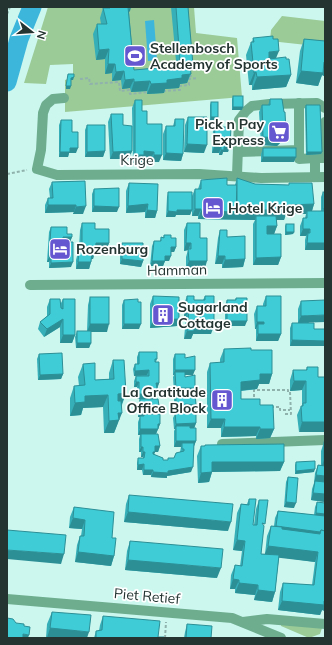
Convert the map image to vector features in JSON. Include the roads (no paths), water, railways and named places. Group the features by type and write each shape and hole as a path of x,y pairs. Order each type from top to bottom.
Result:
{"street":[{"name":"Krige","path":"64,98 53,99 46,105 43,113 41,150 36,169 57,175 237,175 261,178 320,177"},
{"path":"237,175 239,120 246,110 259,105 299,103 317,103 325,108"},
{"path":"299,103 302,129 299,159 324,158 324,128"},
{"path":"239,152 299,150"},
{"path":"314,158 320,177"},
{"name":"Hamman","path":"30,286 325,284"},
{"path":"222,444 325,440"},
{"name":"Piet Retief","path":"7,599 226,618 243,622 280,638"},
{"path":"243,622 267,619 325,624"}],"water":[{"path":"154,20 157,60 148,61 145,21"}],"waterway":[{"path":"7,82 19,39 32,7"}],"place":[{"name":"Stellenbosch Academy of Sports","path":"135,56"},
{"name":"Pick n Pay Express","path":"279,132"},
{"name":"Hotel Krige","path":"213,208"},
{"name":"Rozenburg","path":"60,249"},
{"name":"Sugarland Cottage","path":"163,315"},
{"name":"La Gratitude Office Block","path":"222,400"}]}
